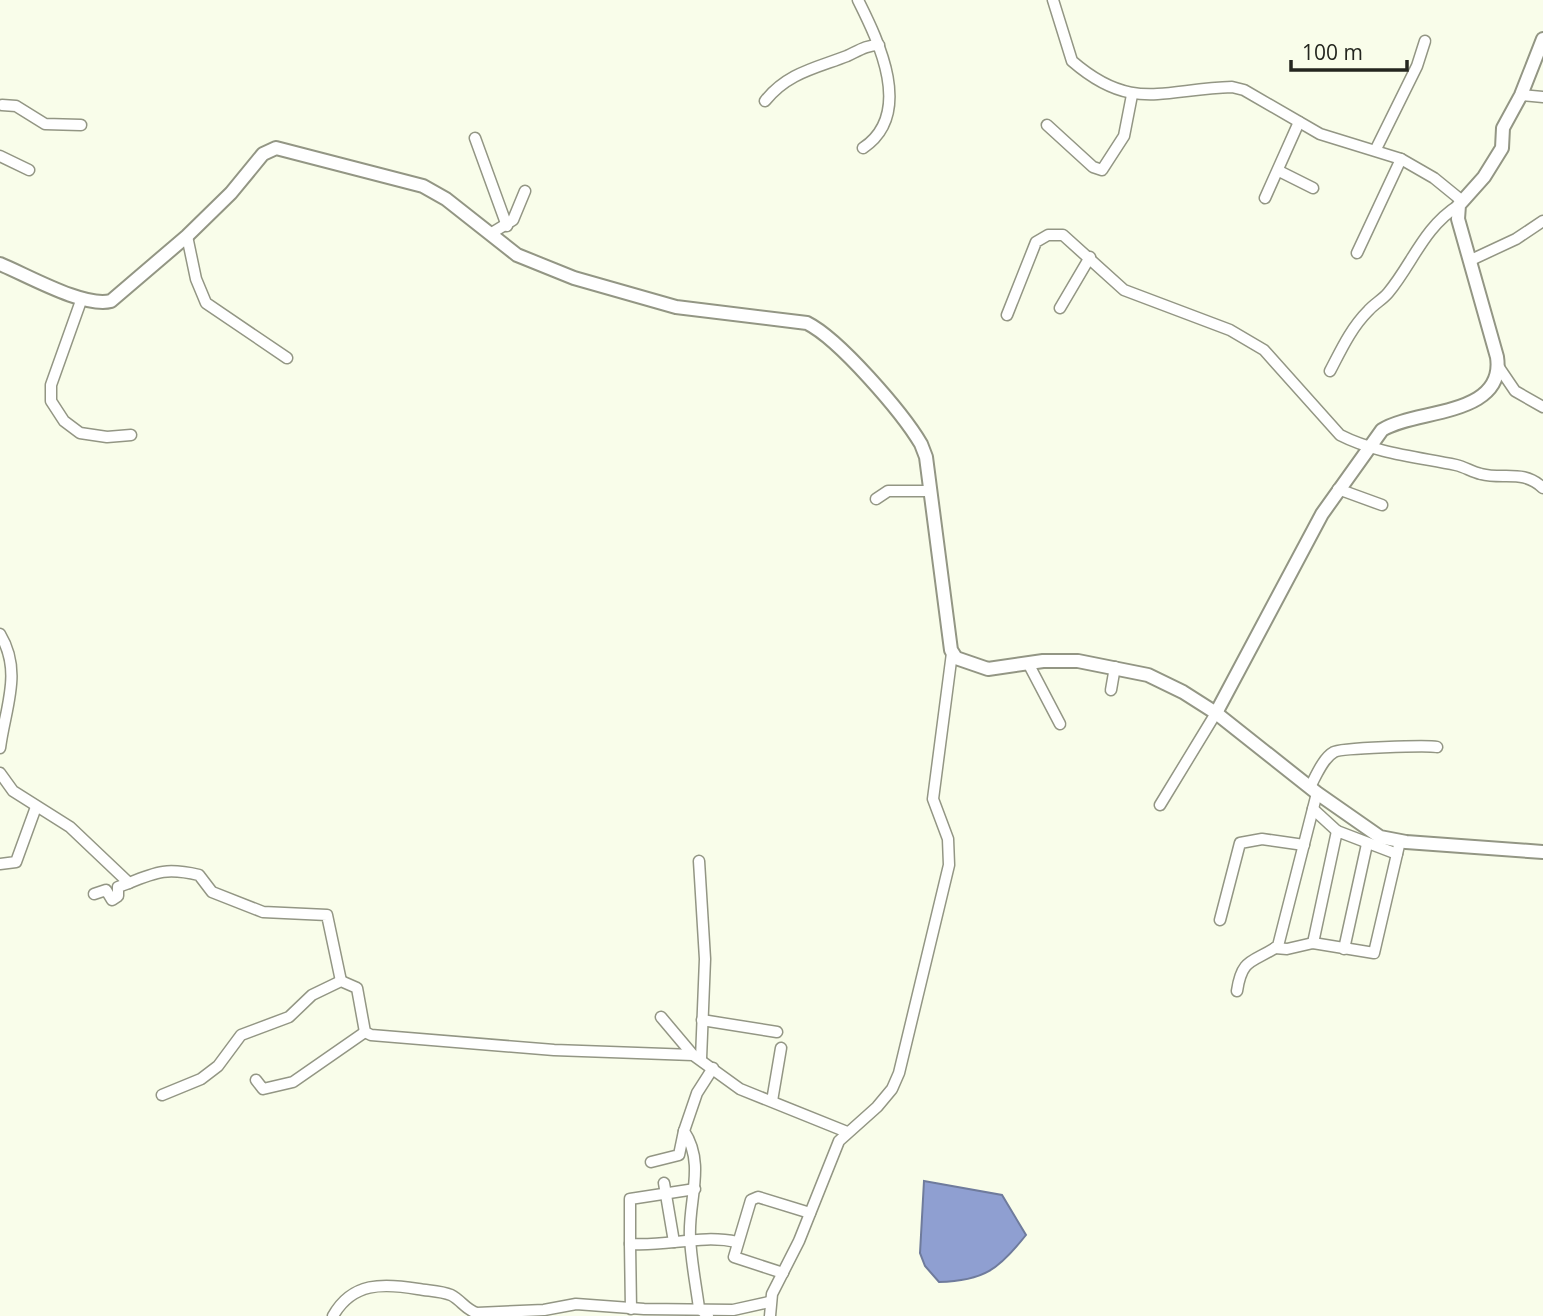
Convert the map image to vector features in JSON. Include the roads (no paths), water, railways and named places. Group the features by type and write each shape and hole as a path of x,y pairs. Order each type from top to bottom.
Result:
{"street":[{"path":"858,0 879,45 888,75 886,115 879,135 863,148"},
{"path":"1053,0 1072,61 1116,89 1132,95 1232,87 1260,96 1299,122 1330,138 1376,149 1401,159 1434,178 1460,203"},
{"path":"1330,371 1348,338 1366,313 1388,293 1415,248 1438,221 1460,203 1484,177 1502,148 1503,128 1521,95 1543,39"},
{"path":"1376,149 1417,66 1425,41"},
{"path":"765,100 778,86 804,70 863,47 879,45"},
{"path":"1047,125 1093,167 1102,170 1124,136 1132,95"},
{"path":"1521,95 1543,97"},
{"path":"1,106 16,106 45,124 81,125"},
{"path":"1265,198 1279,172 1299,122"},
{"path":"475,138 508,226"},
{"path":"0,264 82,298 106,302 118,298 187,236 231,192 263,154 273,148 423,186 446,199 517,255 652,302 741,317 801,321 816,328 842,350 918,438 926,457 952,653 933,799 948,839 949,865 899,1073 892,1089 877,1107 847,1132 836,1147 810,1213 769,1302 770,1316"},
{"path":"0,156 29,170"},
{"path":"1357,253 1401,159"},
{"path":"1279,172 1313,188"},
{"path":"490,234 508,226 518,214 525,191"},
{"path":"1460,203 1458,219 1498,366 1515,391 1543,407"},
{"path":"1471,260 1516,239 1543,221"},
{"path":"1007,315 1033,248 1040,238 1063,235 1113,281 1137,297 1230,330 1264,349 1340,435 1369,447 1418,460 1460,466 1482,475 1523,476 1543,488"},
{"path":"187,236 193,252 196,279 206,303 287,358"},
{"path":"1060,308 1090,257"},
{"path":"82,298 51,384 51,401 64,421 80,433 107,438 131,435"},
{"path":"1160,806 1216,713 1338,488 1382,430 1394,424 1449,410 1479,397 1493,384 1498,366"},
{"path":"1338,488 1382,505"},
{"path":"876,499 888,491 929,491"},
{"path":"0,634 12,664 13,690 0,748"},
{"path":"952,653 961,661 988,669 1028,663 1078,661 1115,667 1168,683 1216,713 1368,831 1399,847"},
{"path":"1028,663 1060,724"},
{"path":"1111,690 1115,667"},
{"path":"1275,948 1280,939 1313,809 1314,790 1329,756 1339,750 1412,745 1437,747"},
{"path":"0,773 13,790 70,827 129,883"},
{"path":"0,792 13,790"},
{"path":"0,864 16,862 36,807"},
{"path":"1313,809 1337,831 1367,844 1543,852"},
{"path":"1314,943 1337,831"},
{"path":"1220,920 1234,856 1240,843 1262,839 1304,845"},
{"path":"1344,949 1367,844"},
{"path":"1237,991 1245,964 1275,948 1287,949 1314,943 1369,953 1376,950 1399,847"},
{"path":"697,1057 705,959 699,861"},
{"path":"94,894 106,890 111,900 118,896 118,887 153,872 180,871 199,876 206,887 218,895 263,912 327,915 341,981"},
{"path":"162,1095 201,1079 218,1066 241,1035 289,1017 312,995 341,981 357,988 365,1032"},
{"path":"661,1017 697,1057 728,1082 847,1132"},
{"path":"702,1020 777,1032"},
{"path":"256,1080 263,1089 287,1086 365,1032 554,1050 697,1057"},
{"path":"772,1101 781,1048"},
{"path":"650,1162 679,1155 697,1093 713,1068"},
{"path":"684,1131 694,1147 695,1189 690,1241 699,1308 708,1316"},
{"path":"664,1183 674,1242"},
{"path":"631,1309 629,1199 695,1189"},
{"path":"783,1273 737,1259 733,1253 754,1197 810,1213"},
{"path":"629,1244 717,1237 737,1242"},
{"path":"333,1316 341,1302 360,1288 397,1285 453,1296 470,1311 477,1313 533,1311 576,1304 671,1312 699,1308 745,1309 769,1302"}],"water":[{"path":"924,1181 1002,1195 1026,1235 1007,1257 989,1271 968,1279 939,1282 925,1266 920,1253"}]}
